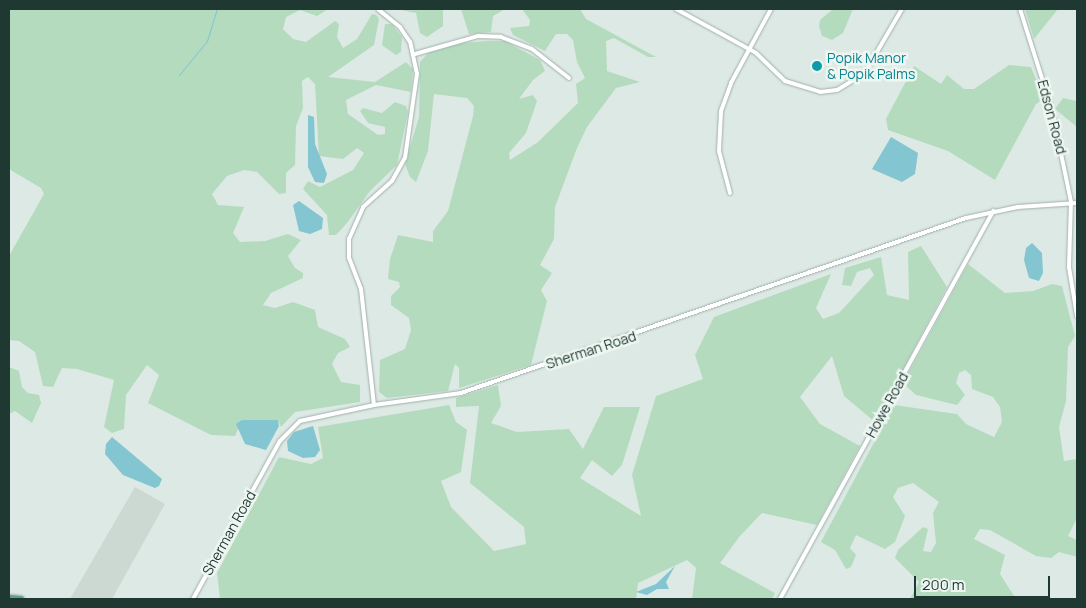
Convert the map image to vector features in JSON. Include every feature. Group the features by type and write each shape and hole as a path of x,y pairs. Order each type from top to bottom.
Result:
{"main road":[{"path":"9,598 21,599"}],"street":[{"path":"374,404 361,289 349,257 349,239 364,207 392,181 405,158 416,92 415,54 400,27 378,9"},
{"path":"676,9 750,49 793,85 820,92 837,90 864,74 902,9"},
{"path":"730,193 719,152 722,111 750,49 771,9"},
{"name":"Edson Road","path":"1020,9 1052,110 1071,202 1069,267 1077,316"},
{"path":"415,54 478,36 501,37 532,49 569,78"},
{"name":"Sherman Road","path":"192,599 289,430 300,421 374,404 461,393 993,211 1071,202 1077,203"},
{"name":"Howe Road","path":"780,599 993,211"}],"shaded area":[{"path":"135,487 165,504 112,599 70,599"}],"green space":[{"path":"9,9 328,9 317,16 300,10 286,17 283,29 293,39 306,42 335,21 339,24 337,37 343,48 357,39 372,14 376,15 379,19 374,45 328,77 375,82 406,62 413,69 411,92 376,85 346,100 348,114 378,135 385,134 385,127 368,123 360,111 363,108 382,113 395,102 406,106 408,112 397,165 370,191 347,223 336,235 329,235 327,215 303,189 308,181 320,187 353,170 364,153 357,148 343,159 319,156 315,84 308,77 302,81 303,108 296,126 295,165 286,173 286,193 279,194 257,172 244,170 227,176 212,194 218,205 244,207 233,233 240,242 265,241 288,234 301,240 288,256 295,268 303,273 303,278 271,293 263,305 275,308 293,302 315,310 318,327 345,339 350,347 338,353 332,364 341,382 360,385 360,402 295,412 281,427 278,420 242,420 235,436 211,435 148,403 159,375 147,365 126,395 124,429 112,433 104,427 114,380 77,369 62,368 53,387 43,386 35,352 19,341 9,340 9,256 44,194 41,188 9,169"},
{"path":"396,9 443,9 443,26 427,37 420,33 416,13"},
{"path":"461,9 505,9 493,16 491,32 469,34"},
{"path":"522,9 580,9 586,19 656,57 648,57 614,38 606,41 607,71 640,82 616,88 587,127 577,148 555,207 554,239 540,265 552,273 541,290 547,301 531,365 459,388 459,368 455,364 448,391 387,398 379,392 380,360 405,349 411,330 409,318 391,305 391,296 400,287 399,282 388,279 390,259 398,235 433,242 433,231 448,211 474,106 467,98 434,94 428,151 416,182 410,177 405,164 419,117 420,62 428,53 461,43 488,41 505,41 540,60 545,71 533,80 519,99 533,95 537,101 526,133 509,153 510,160 538,142 578,103 576,84 585,78 577,62 573,40 567,34 556,34 545,51 513,35 510,28 529,26 530,20"},
{"path":"833,9 853,9 843,33 832,40 822,36 819,26 820,20"},
{"path":"1025,9 1058,9 1034,39"},
{"path":"385,24 392,24 402,37 401,52 396,55 382,45"},
{"path":"1009,65 1031,67 1044,99 1036,104 995,180 948,151 888,130 886,119 914,66 941,84 947,75 964,89 974,89"},
{"path":"1063,98 1077,101 1077,127 1055,109"},
{"path":"921,246 947,287 875,422 844,396 832,356 800,397 820,424 860,446 817,525 762,513 740,536 720,563 775,593 772,599 692,599 696,568 687,560 638,583 636,599 220,599 217,573 279,457 311,464 323,458 318,427 449,405 456,422 467,430 461,472 441,481 451,507 494,551 526,544 524,527 470,483 479,406 456,407 456,398 498,385 501,406 491,423 517,432 569,429 583,449 604,407 640,407 622,465 612,476 592,460 580,478 641,516 632,475 656,396 703,379 695,355 714,317 831,274 816,308 823,319 839,313 874,275 870,268 857,272 851,286 842,285 845,268 881,257 887,295 909,300 908,252"},
{"path":"968,264 1005,293 1033,291 1052,284 1062,286 1075,336 1068,347 1066,401 1059,427 1064,461 1077,459 1077,518 1068,536 1077,540 1077,557 1059,552 1051,558 1036,556 990,530 980,529 974,539 1005,555 1000,574 1016,599 910,599 919,582 895,558 898,550 923,527 928,529 923,551 931,552 936,543 933,513 939,502 913,483 898,488 893,497 905,516 895,542 885,549 856,535 850,548 856,555 851,567 846,569 835,550 821,542 894,405 957,414 966,424 994,437 1002,422 1000,407 993,397 972,389 971,375 965,370 959,373 956,383 965,395 957,405 916,395 903,383"},
{"path":"9,367 19,371 22,387 28,393 39,395 41,403 32,423 15,411 9,414"}],"water":[{"path":"308,115 314,117 315,144 327,174 324,183 315,182 308,167"},
{"path":"891,137 918,153 915,174 902,182 872,169"},
{"path":"299,201 323,218 322,229 310,234 299,231 293,205"},
{"path":"1032,243 1042,253 1043,273 1039,281 1029,278 1024,260 1026,248"},
{"path":"242,420 278,420 279,426 266,450 245,444 236,424"},
{"path":"313,426 320,450 315,457 303,458 288,451 287,441 294,432"},
{"path":"112,437 162,479 159,486 155,488 123,475 105,454 106,444"},
{"path":"675,566 666,582 669,589 657,589 647,595 636,592 656,584"}],"waterway":[{"path":"179,75 207,41 217,9"}],"place":[{"name":"Popik Manor & Popik Palms","path":"817,66"}]}
